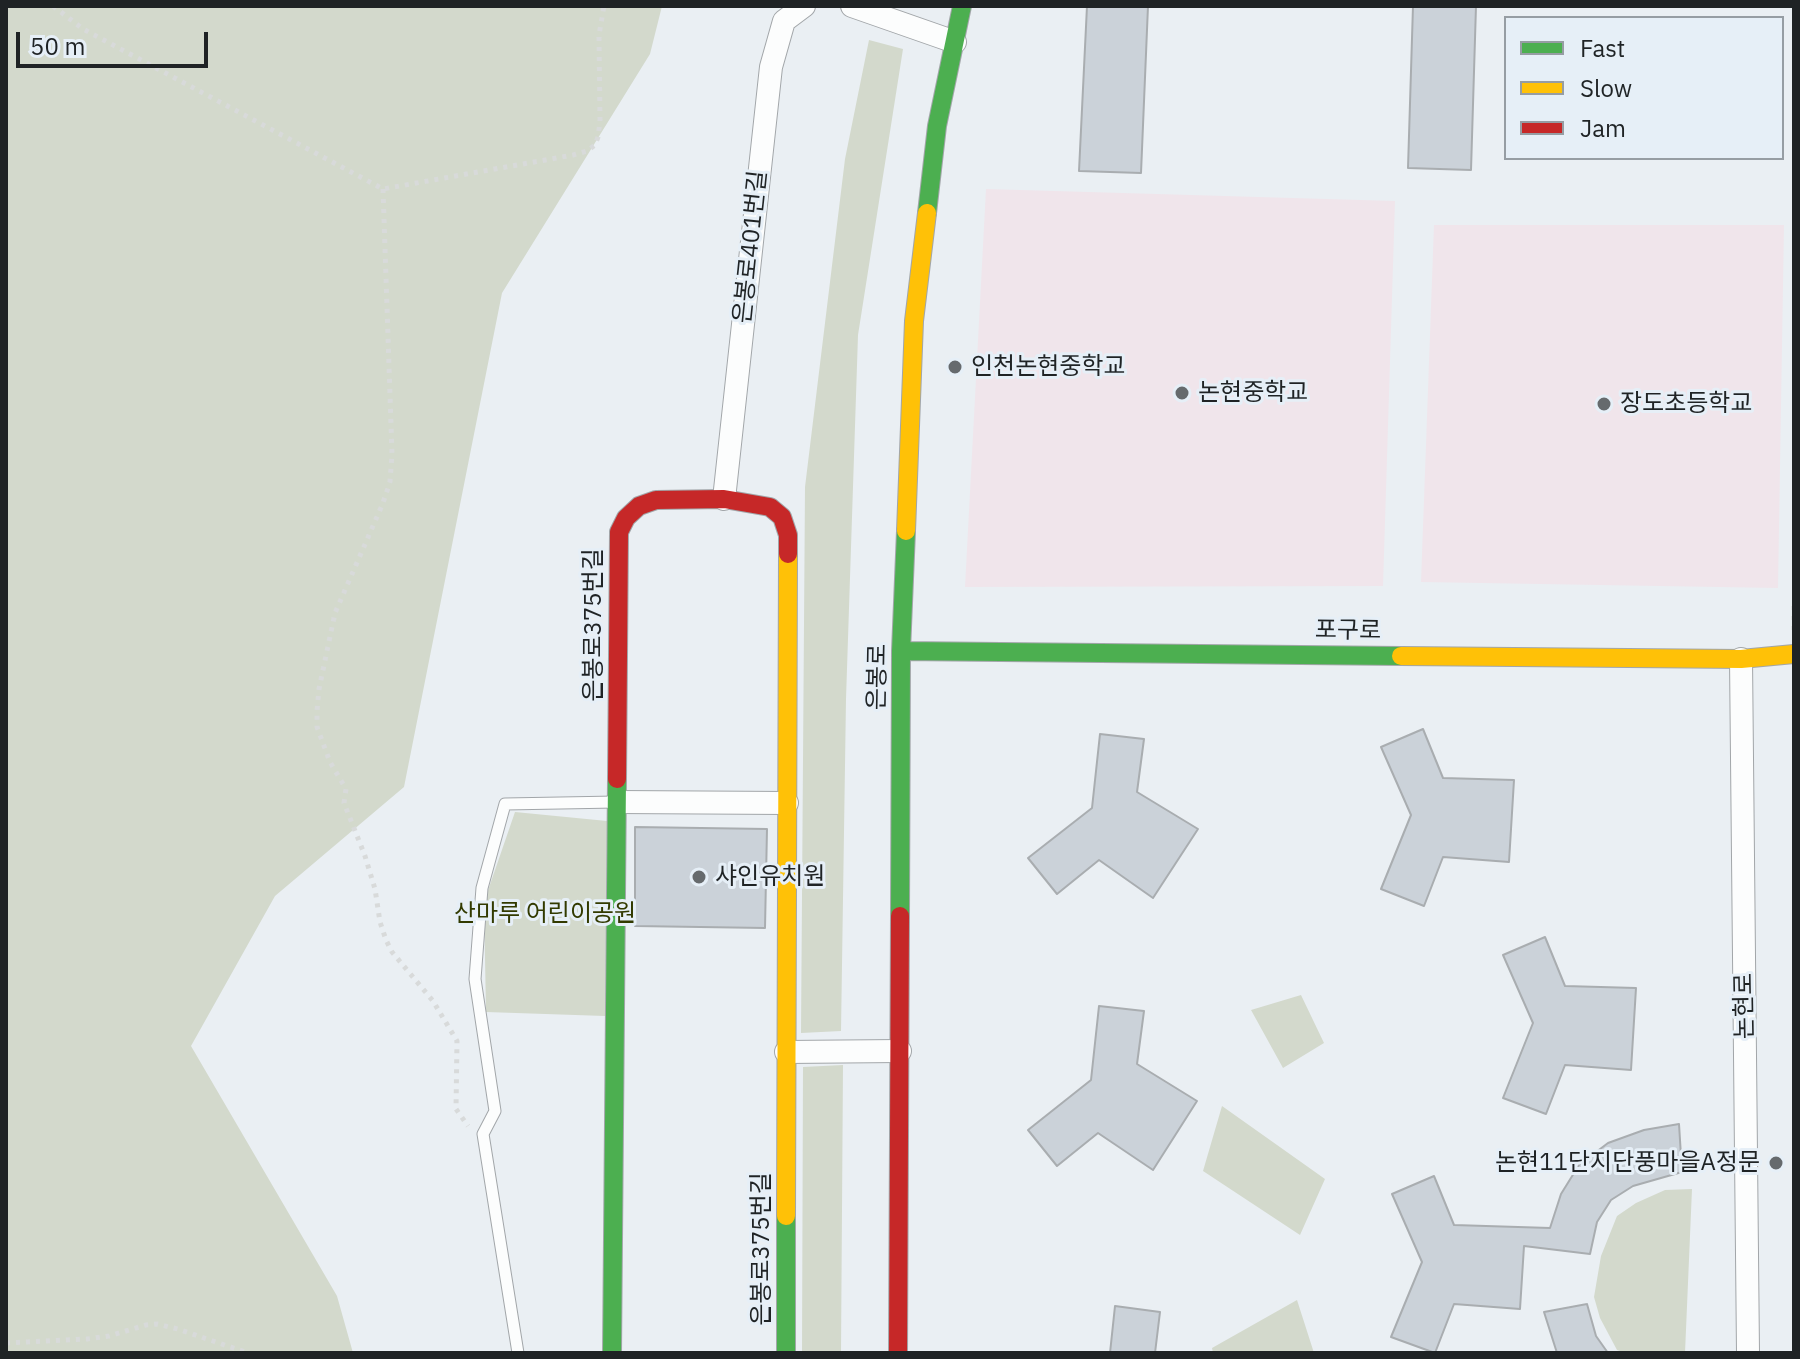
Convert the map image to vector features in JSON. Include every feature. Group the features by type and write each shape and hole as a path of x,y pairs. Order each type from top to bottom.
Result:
{"street":[{"name":"은봉로401번길","path":"724,499 771,67 784,21 804,6"},
{"path":"852,6 955,42"},
{"name":"은봉로","path":"898,1353 901,651 914,321 937,126 962,6"},
{"name":"은봉로375번길","path":"612,1353 619,532 626,518 639,506 656,500 724,499 770,507 782,517 788,535 786,1353"},
{"name":"포구로","path":"901,651 1741,659 1794,654"},
{"name":"논현로","path":"1741,659 1748,1353"},
{"path":"617,802 787,803"},
{"path":"786,1052 900,1051"}],"lane":[{"path":"518,1353 483,1134 495,1111 475,979 482,888 505,804 617,802"}],"path":[{"path":"53,6 83,29 383,189 573,155 595,145 600,122 599,35 604,6"},
{"path":"383,189 392,454 390,482 335,613 319,689 317,727 330,762 346,789 344,803 365,856 386,940 392,952 433,1001 457,1041 456,1109 485,1143"},
{"path":"6,1343 87,1339 157,1324 248,1353"}],"shaded area":[{"name":"논현중학교","path":"986,189 1395,201 1383,586 965,587"},
{"name":"장도초등학교","path":"1434,225 1784,225 1778,588 1421,582"}],"green space":[{"path":"6,6 662,6 650,54 502,293 404,787 275,896 191,1046 337,1296 353,1353 6,1353"},
{"path":"869,40 903,49 858,335 846,699 841,1031 801,1033 805,487 845,159"},
{"name":"산마루 어린이공원","path":"515,812 607,821 605,1016 486,1012 484,902"},
{"path":"1301,995 1324,1043 1283,1068 1251,1010"},
{"path":"843,1065 841,1353 802,1353 803,1067"},
{"path":"1222,1106 1325,1179 1300,1235 1203,1171"},
{"path":"1692,1189 1685,1353 1626,1353 1617,1350 1600,1318 1594,1297 1601,1256 1617,1216 1665,1190"},
{"path":"1297,1300 1314,1353 1213,1353 1212,1348"}],"building":[{"path":"1087,6 1148,6 1141,173 1079,171"},
{"path":"1413,6 1476,6 1471,170 1408,168"},
{"path":"1423,729 1443,778 1514,780 1509,862 1443,857 1424,906 1381,889 1411,815 1381,747"},
{"path":"1100,734 1144,739 1137,792 1198,829 1153,898 1099,860 1057,894 1028,858 1092,808"},
{"name":"샤인유치원","path":"635,827 767,829 765,928 635,926"},
{"path":"1545,937 1565,986 1636,988 1631,1070 1565,1065 1546,1114 1503,1098 1533,1023 1503,955"},
{"path":"1099,1006 1144,1011 1137,1064 1197,1101 1153,1170 1098,1133 1057,1166 1028,1130 1091,1080"},
{"path":"1679,1124 1682,1172 1633,1186 1611,1200 1597,1222 1590,1254 1524,1246 1520,1309 1454,1304 1435,1353 1391,1337 1422,1262 1392,1194 1434,1176 1454,1225 1550,1228 1561,1194 1579,1165 1608,1143 1644,1130"},
{"path":"1587,1304 1596,1336 1608,1353 1557,1353 1544,1312"},
{"path":"1115,1306 1160,1312 1155,1353 1110,1353"}],"traffic: fast":[{"path":"927,213 937,126 962,6"},
{"path":"900,916 901,651 906,531"},
{"path":"901,651 1401,656"},
{"path":"612,1353 617,779"},
{"path":"786,1216 786,1353"}],"traffic: slow":[{"path":"906,531 914,321 927,213"},
{"path":"786,1216 788,554"},
{"path":"1401,656 1741,659 1794,654"}],"traffic: jam":[{"path":"617,779 619,532 626,518 639,506 656,500 724,499 770,507 782,517 788,535 788,554"},
{"path":"898,1353 900,916"}],"place":[{"name":"인천논현중학교","path":"955,367"},
{"name":"논현중학교","path":"1182,393"},
{"name":"장도초등학교","path":"1604,404"},
{"name":"샤인유치원","path":"699,877"},
{"name":"논현11단지단풍마을A정문","path":"1776,1163"}]}
